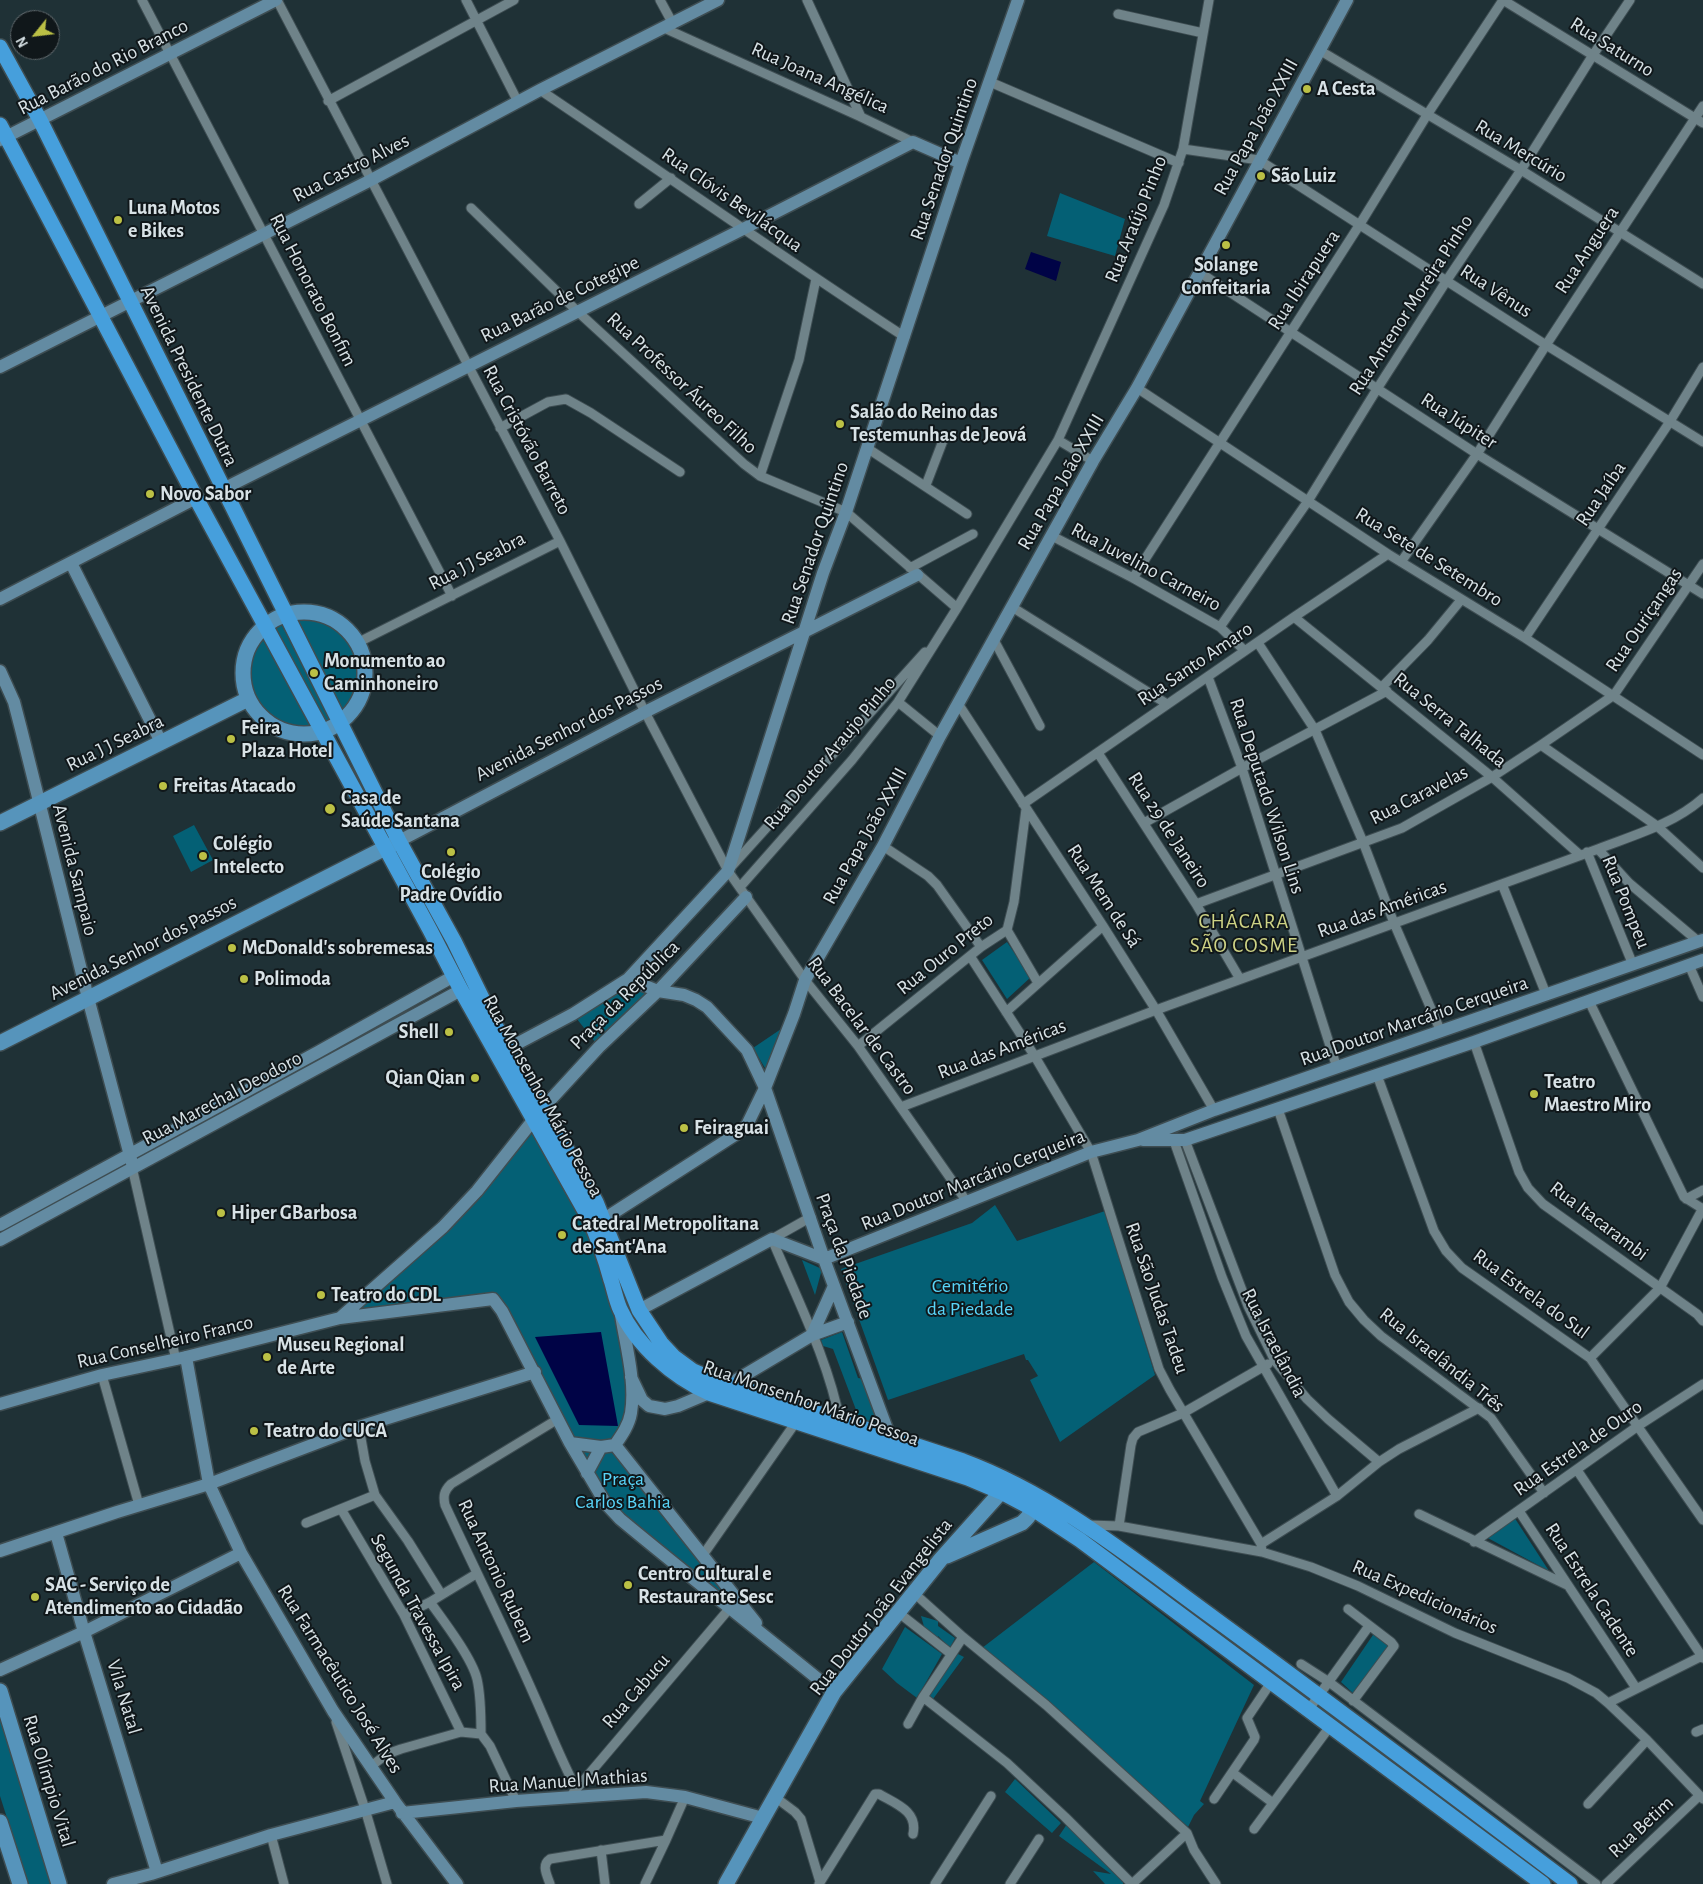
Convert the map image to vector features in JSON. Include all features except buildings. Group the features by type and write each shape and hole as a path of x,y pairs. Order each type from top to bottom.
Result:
{"highway":[{"name":"Avenida Presidente Dutra","path":"0,47 40,120 339,724"},
{"path":"2,134 101,315 196,498 322,732"},
{"name":"Rua Monsenhor Mário Pessoa","path":"339,724 430,930 461,990 538,1115 574,1160 604,1219 639,1310 661,1343 684,1365 706,1377 970,1464 1005,1486 1033,1510 1080,1540 1309,1709"},
{"name":"Rua Monsenhor Mário Pessoa","path":"322,732 454,941 589,1218 599,1241 621,1310 656,1358 680,1377 709,1393 948,1470 1036,1494 1086,1525 1296,1669"},
{"path":"430,930 446,946 491,1031 507,1049"},
{"path":"1296,1669 1319,1695 1570,1884"},
{"path":"1309,1709 1543,1884"}],"main road":[{"path":"305,612 331,618 345,627 357,643 363,656 366,670 365,684 361,697 355,708 339,724 322,732 308,735 282,731 262,719 248,699 244,685 243,670 246,654 251,642 266,625 286,614 305,612"},
{"name":"Rua J J Seabra","path":"0,823 248,699"},
{"name":"Avenida Senhor dos Passos","path":"0,1043 392,844"},
{"name":"Rua Doutor João Evangelista","path":"726,1884 834,1692 941,1559 1005,1486"},
{"path":"941,1559 1022,1523 1033,1510 1036,1494"},
{"name":"Rua Olímpio Vital","path":"0,1691 59,1884"},
{"path":"0,1822 20,1884"}],"street":[{"name":"Rua Honorato Bonfim","path":"142,0 452,596"},
{"name":"Rua Barão do Rio Branco","path":"2,134 40,120 276,0"},
{"name":"Rua Cristóvão Barreto","path":"276,0 560,541 645,712 728,871"},
{"path":"466,0 518,102"},
{"path":"328,101 514,0"},
{"path":"660,0 668,26"},
{"name":"Rua Castro Alves","path":"0,367 371,180 540,90 718,0"},
{"path":"807,0 861,117"},
{"name":"Rua Senador Quintino","path":"728,871 823,573 846,512 961,163 1018,0"},
{"name":"Rua Araújo Pinho","path":"957,608 1058,440 1164,205 1183,149 1209,0"},
{"name":"Rua Papa João XXIII","path":"604,1219 742,1130 765,1088 805,980 884,846 940,736 959,705 1093,461 1137,388 1347,0"},
{"name":"Rua Saturno","path":"1504,0 1699,121"},
{"name":"Rua Ibirapuera","path":"1133,578 1360,224 1427,115 1504,0"},
{"name":"Rua Antenor Moreira Pinho","path":"1220,627 1308,502 1377,389 1630,0"},
{"path":"1118,14 1203,33"},
{"name":"Rua Joana Angélica","path":"668,26 961,163"},
{"name":"Rua Mercúrio","path":"1320,50 1521,170 1703,284"},
{"path":"990,82 1179,163"},
{"name":"Rua Clóvis Bevilácqua","path":"540,90 745,228 816,279 905,337"},
{"name":"Rua Anguera","path":"1401,562 1477,454 1619,233 1699,121 1703,106"},
{"name":"Rua Barão de Cotegipe","path":"223,489 913,142"},
{"name":"Rua Vênus","path":"1183,149 1259,160 1546,345 1703,442"},
{"path":"638,204 671,178"},
{"name":"Rua Professor Áureo Filho","path":"471,208 577,311 744,464 760,476 846,512 957,608"},
{"name":"Rua Júpiter","path":"1199,272 1477,454 1703,594"},
{"path":"760,476 799,360 816,279"},
{"name":"Rua Jaíba","path":"1525,638 1669,422 1703,366"},
{"name":"Rua Sete de Setembro","path":"1137,388 1388,554 1525,638 1703,754"},
{"path":"500,428 548,402 566,399 591,413 680,472"},
{"path":"926,486 944,438"},
{"path":"1058,440 1093,461"},
{"path":"867,448 967,514"},
{"path":"0,599 196,498"},
{"path":"913,571 973,534"},
{"name":"Rua Juvelino Carneiro","path":"1052,536 1133,578 1220,627 1246,651"},
{"name":"Rua J J Seabra","path":"357,643 560,541"},
{"name":"Rua Santo Amaro","path":"1024,806 1167,704 1208,678 1388,554"},
{"path":"71,563 162,742"},
{"name":"Rua Ouriçangas","path":"1614,695 1703,564"},
{"name":"Avenida Senhor dos Passos","path":"392,844 645,712 805,632 913,571"},
{"path":"1144,823 1315,730 1384,689 1461,600"},
{"path":"1012,606 1167,704"},
{"name":"Rua Doutor Araujo Pinho","path":"743,892 898,702 957,608"},
{"name":"Rua Serra Talhada","path":"1294,617 1492,776 1584,853"},
{"name":"Rua Doutor Araujo Pinho","path":"728,871 940,636"},
{"path":"994,640 1040,726"},
{"path":"1258,643 1315,730 1441,1032"},
{"name":"Rua Deputado Wilson Lins","path":"1208,678 1242,768 1337,1068"},
{"name":"Avenida Sampaio","path":"2,679 21,729 38,803 131,1161"},
{"name":"Rua Caravelas","path":"1196,904 1402,828 1492,776 1614,695"},
{"path":"898,702 940,736"},
{"name":"Rua Mem de Sá","path":"959,705 1156,1010 1214,1110"},
{"path":"1541,745 1657,826 1703,868"},
{"name":"Rua 29 de Janeiro","path":"1098,753 1196,904 1240,979"},
{"name":"Rua das Américas","path":"901,1107 1034,1055 1598,849 1657,826 1684,813 1703,798"},
{"name":"Rua Ouro Preto","path":"858,1046 981,947 1007,930 1014,902 1024,806"},
{"path":"884,846 928,876 937,885 981,947"},
{"path":"1598,849 1629,883 1701,941"},
{"name":"Rua Pompeu","path":"1584,853 1633,965"},
{"name":"Rua Bacelar de Castro","path":"728,871 805,980 858,1046 967,1202"},
{"name":"Praça da República","path":"507,1049 573,1014 628,979 728,871"},
{"path":"1502,884 1546,994"},
{"name":"Praça da República","path":"340,1318 443,1227 477,1191 538,1115 599,1046 658,991 743,892"},
{"path":"1006,1012 1103,926"},
{"path":"1007,930 1038,983"},
{"name":"Rua Doutor Marcário Cerqueira","path":"824,1259 1091,1152 1138,1140 1214,1110 1701,941"},
{"name":"Rua São Judas Tadeu","path":"970,956 1034,1055 1091,1152 1160,1369 1183,1413 1262,1548"},
{"name":"Rua Doutor Marcário Cerqueira","path":"1138,1140 1179,1141 1474,1042 1703,960"},
{"path":"1688,965 1703,997"},
{"name":"Rua Marechal Deodoro","path":"0,1240 131,1161 454,976"},
{"name":"Praça da Piedade","path":"628,979 658,991 684,995 707,1007 744,1046 765,1088 824,1259 890,1437"},
{"path":"1562,989 1561,1000 1566,1009"},
{"name":"Rua Marechal Deodoro","path":"0,1225 131,1161 461,990"},
{"path":"1533,999 1540,1002 1543,1007 1544,1012 1541,1018"},
{"path":"1589,1001 1686,1199 1703,1208 1660,1288 1590,1358"},
{"name":"Rua Itacarambi","path":"1474,1042 1519,1172 1528,1188 1543,1204 1697,1314 1703,1321"},
{"name":"Rua Estrela do Sul","path":"1377,1075 1434,1231 1446,1251 1462,1268 1590,1358 1703,1520"},
{"name":"Rua Israelândia Três","path":"1278,1109 1335,1275 1349,1302 1381,1336 1479,1408 1495,1422 1544,1493"},
{"path":"1179,1141 1248,1306 1275,1361 1306,1399 1328,1420 1379,1462"},
{"name":"Rua Israelândia","path":"1179,1141 1234,1309 1246,1336 1338,1496"},
{"path":"131,1161 182,1359"},
{"path":"1686,1199 1703,1190"},
{"path":"639,1310 811,1217"},
{"path":"772,1239 824,1259"},
{"path":"772,1239 812,1335 836,1403 840,1422"},
{"path":"812,1335 834,1286"},
{"name":"Rua Conselheiro Franco","path":"0,1404 102,1375 182,1359 340,1318 490,1298 496,1300 500,1307 570,1443 606,1504 620,1519 766,1637"},
{"path":"616,1445 624,1432 631,1414 631,1377 621,1310"},
{"path":"631,1377 642,1400 649,1406 665,1409 678,1406 728,1385 812,1335 848,1322"},
{"name":"Rua Farmacêutico José Alves","path":"182,1359 209,1484 241,1553 333,1711 398,1808 457,1884"},
{"path":"1119,1526 1133,1438 1138,1432 1183,1413 1275,1361"},
{"path":"0,1551 209,1484 359,1427 535,1372"},
{"path":"102,1375 139,1505"},
{"name":"Rua Estrela de Ouro","path":"1474,1542 1638,1426 1703,1384"},
{"path":"1262,1548 1338,1496 1379,1462 1422,1436 1479,1408"},
{"name":"Rua Antonio Rubem","path":"558,1419 446,1488 444,1497 445,1505 476,1574 530,1686 573,1793"},
{"path":"702,1555 796,1422"},
{"path":"359,1427 365,1461 375,1495 408,1541 441,1594"},
{"path":"570,1443 601,1447 616,1445"},
{"path":"616,1445 766,1637 834,1692"},
{"path":"587,1472 601,1447"},
{"path":"1577,1470 1702,1657 1608,1703"},
{"path":"306,1523 375,1495"},
{"path":"1695,1508 1703,1503"},
{"name":"Segunda Travessa Ipira","path":"341,1509 404,1615 460,1732"},
{"name":"Rua Estrela Cadente","path":"1519,1511 1636,1688"},
{"path":"1419,1514 1568,1586"},
{"name":"Rua Expedicionários","path":"1086,1525 1119,1526 1262,1548 1333,1575 1455,1633 1568,1678 1596,1693 1608,1703 1647,1740 1701,1798"},
{"name":"Vila Natal","path":"56,1533 154,1876"},
{"path":"0,1670 84,1632 241,1553"},
{"path":"404,1615 430,1602 476,1574"},
{"path":"914,1594 1046,1705 1187,1833 1194,1850 1216,1884"},
{"path":"430,1602 456,1639 476,1674 480,1699 481,1734 490,1746 516,1801"},
{"name":"Rua Cabucu","path":"573,1793 729,1609"},
{"path":"1348,1609 1391,1642 1394,1648 1353,1701"},
{"path":"899,1613 950,1654"},
{"path":"1309,1709 1369,1626"},
{"path":"908,1724 950,1654 963,1637"},
{"path":"1296,1669 1329,1682 1596,1884"},
{"path":"1214,1799 1254,1740 1254,1733 1247,1718 1272,1681"},
{"path":"923,1697 1007,1763 1065,1817 1132,1884 1187,1833"},
{"path":"333,1711 387,1884"},
{"path":"1254,1829 1272,1802 1331,1725"},
{"path":"370,1767 387,1754 401,1748 460,1732 481,1734"},
{"path":"1588,1804 1647,1740"},
{"path":"1232,1773 1272,1802"},
{"name":"Rua Manuel Mathias","path":"113,1884 154,1876 271,1835 365,1809 516,1801 573,1793 646,1792 685,1797 763,1818"},
{"path":"820,1883 875,1794 879,1794 911,1815 915,1824 913,1834"},
{"path":"935,1884 991,1796"},
{"path":"645,1884 685,1797"},
{"path":"775,1797 795,1812 801,1820 820,1883"},
{"name":"Rua Betim","path":"1606,1884 1701,1798"},
{"path":"271,1835 284,1884"},
{"path":"1010,1884 1040,1839"},
{"path":"550,1884 544,1866 547,1860 555,1857 666,1840"},
{"path":"601,1850 606,1884"}],"green space":[{"path":"1060,193 1125,219 1115,256 1047,236"},
{"path":"304,612 327,616 347,630 361,650 365,673 361,696 347,716 327,730 304,734 281,730 261,716 247,696 243,673 247,650 261,630 281,616"},
{"path":"194,825 213,860 191,872 173,836"},
{"path":"1007,942 1031,977 1007,999 982,960"},
{"path":"628,979 658,991 599,1047 573,1014"},
{"path":"784,1027 768,1073 753,1048"},
{"name":"Praça Carlos Bahia","path":"534,1131 586,1219 618,1309 630,1400 613,1445 766,1637 620,1519 572,1441 496,1301 340,1318 479,1192"},
{"name":"Cemitério da Piedade","path":"995,1205 1017,1241 1105,1211 1155,1375 1060,1442 1030,1380 1038,1376 1028,1360 1026,1360 1024,1354 888,1400 841,1269 972,1223"},
{"path":"802,1260 822,1269 815,1295"},
{"path":"842,1332 858,1378 864,1379 884,1428 861,1423 833,1349 823,1346 821,1340"},
{"path":"1514,1517 1549,1571 1486,1537"},
{"path":"1094,1562 1254,1685 1200,1801 1204,1804 1194,1815 1188,1827 982,1648"},
{"path":"921,1616 938,1621 938,1626 955,1638 950,1648 938,1636 938,1639 925,1630"},
{"path":"905,1627 942,1654 917,1698 882,1669"},
{"path":"1375,1632 1391,1644 1354,1694 1341,1682"},
{"path":"954,1652 964,1657 933,1699 926,1696"},
{"path":"0,1718 51,1884 28,1884 0,1796"},
{"path":"1015,1779 1061,1823 1052,1833 1005,1792"},
{"path":"1069,1821 1117,1876 1123,1877 1123,1884 1105,1884 1093,1871 1111,1874 1059,1836"}],"shaded area":[{"path":"1031,252 1061,262 1056,281 1025,269"},
{"path":"601,1332 618,1426 579,1425 535,1337"}],"place":[{"name":"A Cesta","path":"1307,89"},
{"name":"São Luiz","path":"1261,176"},
{"name":"Luna Motos e Bikes","path":"118,220"},
{"name":"Solange Confeitaria","path":"1226,245"},
{"name":"Salão do Reino das Testemunhas de Jeová","path":"840,424"},
{"name":"Novo Sabor","path":"150,494"},
{"name":"Monumento ao Caminhoneiro","path":"314,673"},
{"name":"Feira Plaza Hotel","path":"231,739"},
{"name":"Freitas Atacado","path":"163,786"},
{"name":"Casa de Saúde Santana","path":"330,809"},
{"name":"Colégio Padre Ovídio","path":"451,852"},
{"name":"Colégio Intelecto","path":"203,856"},
{"name":"McDonald's sobremesas","path":"232,948"},
{"name":"Polimoda","path":"244,979"},
{"name":"Shell","path":"449,1032"},
{"name":"Qian Qian","path":"475,1078"},
{"name":"Teatro Maestro Miro","path":"1534,1094"},
{"name":"Feiraguai","path":"684,1128"},
{"name":"Hiper GBarbosa","path":"221,1213"},
{"name":"Catedral Metropolitana de Sant'Ana","path":"562,1235"},
{"name":"Teatro do CDL","path":"321,1295"},
{"name":"Museu Regional de Arte","path":"267,1357"},
{"name":"Teatro do CUCA","path":"254,1431"},
{"name":"Centro Cultural e Restaurante Sesc","path":"628,1585"},
{"name":"SAC - Serviço de Atendimento ao Cidadão","path":"35,1597"}],"district":[{"name":"CHÁCARA SÃO COSME","path":"1244,934"}]}
